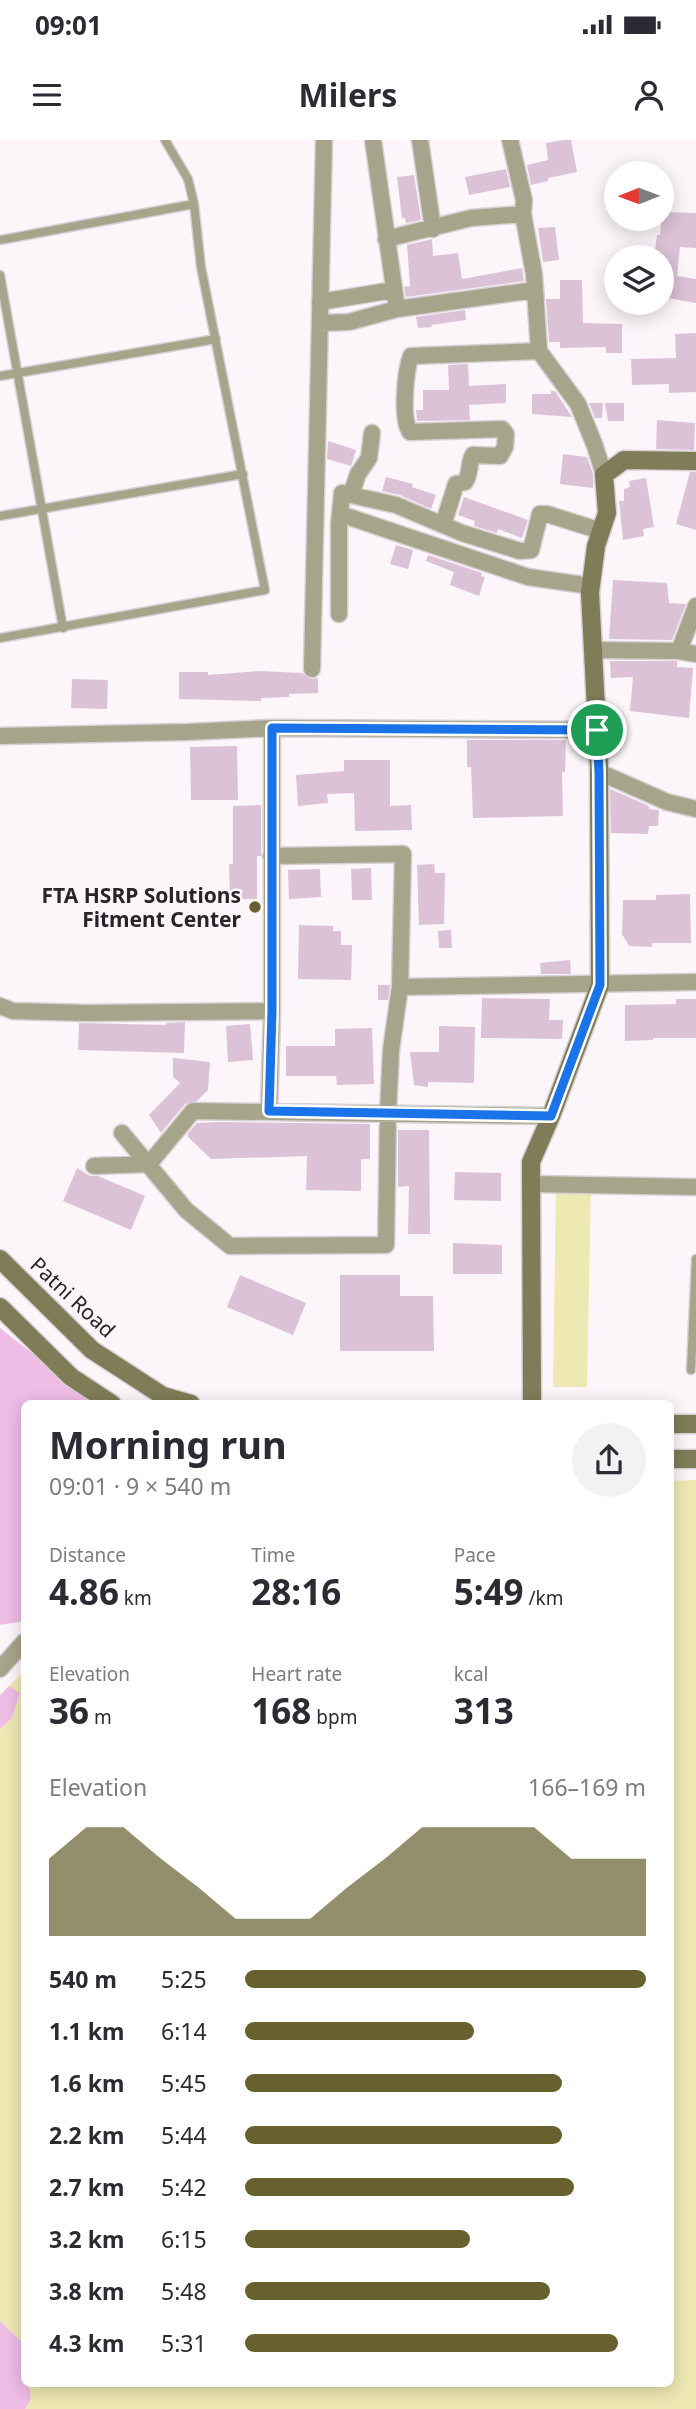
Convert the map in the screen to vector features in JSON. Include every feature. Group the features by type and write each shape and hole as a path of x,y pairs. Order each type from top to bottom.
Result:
{"street":[{"path":"312,669 324,140 330,140"},
{"path":"373,140 397,309"},
{"path":"420,140 433,229"},
{"path":"510,140 524,200 523,214 535,290 539,351 578,404 604,475 607,513 596,546 591,586 599,772 600,985 531,1162 532,1400"},
{"path":"386,239 471,218 523,214"},
{"path":"320,302 393,290"},
{"path":"320,323 356,320 397,309 535,290"},
{"path":"443,525 456,484 465,482 469,477 473,455 500,456 505,447 506,434 502,429 410,432 405,422 407,366 411,356 539,351"},
{"path":"351,495 358,474 369,458 372,433"},
{"path":"604,475 624,460 696,461"},
{"path":"340,614 342,493 396,505 443,525 520,551 531,550 540,514 601,531"},
{"path":"340,514 528,577 591,586"},
{"path":"593,650 688,653 696,606"},
{"path":"0,736 272,728 597,730"},
{"path":"269,1111 272,1011 272,728"},
{"path":"599,772 667,802 696,809"},
{"path":"122,1133 186,1210 230,1246 386,1245 388,1113 391,1050 400,987 403,854 271,856"},
{"path":"400,987 696,982"},
{"path":"0,1006 13,1011 87,1013 272,1011"},
{"path":"149,1164 193,1111 551,1116"},
{"path":"94,1166 149,1164"},
{"path":"531,1184 696,1187"},
{"name":"Patni Road","path":"0,1259 92,1350 163,1396 177,1400"},
{"path":"0,1307 71,1377 106,1400"},
{"path":"674,1424 696,1424"},
{"path":"674,1460 696,1459"},
{"path":"0,1669 21,1645"}],"lane":[{"path":"0,638 265,590 201,267 194,204 188,179 165,140"},
{"path":"0,240 194,204"},
{"path":"0,275 63,628"},
{"path":"0,376 216,339"},
{"path":"0,516 243,474"},
{"path":"691,1370 696,1259"}],"shaded area":[{"path":"556,1184 591,1184 587,1387 553,1387"},
{"path":"0,1328 92,1400 21,1400 21,1622 0,1625"},
{"path":"696,1480 696,2409 25,2409 31,2399 29,2387 674,2387 674,1481"},
{"path":"21,1674 21,2341 0,2321 0,1729 12,1718 20,1694 9,1686"},
{"path":"9,1686 20,1693 12,1718 0,1729 0,1695"},
{"path":"0,2321 21,2341 21,2387 29,2387 31,2399 25,2409 0,2409"}],"building":[{"path":"571,140 577,172 548,178 548,181 531,185 527,165 548,160 546,143"},
{"path":"506,169 510,187 469,195 465,177"},
{"path":"414,175 421,220 406,223 405,218 402,218 397,177"},
{"path":"674,212 696,213 696,248 680,247 677,276 696,279 696,303 674,299 674,245 656,245 657,235 660,235 660,231 674,231"},
{"path":"555,227 559,260 543,262 538,228"},
{"path":"432,239 433,256 458,253 462,279 522,268 524,281 406,297 404,287 410,286 407,245"},
{"path":"560,280 582,280 583,323 622,324 622,353 606,353 606,347 560,348 560,342 549,342 546,299 560,299"},
{"path":"465,310 466,320 418,328 416,317"},
{"path":"696,333 696,392 669,393 669,384 632,385 631,359 676,358 675,334"},
{"path":"468,364 469,386 506,384 506,403 469,405 470,420 417,421 416,410 423,410 423,390 449,390 448,365"},
{"path":"551,391 555,391 572,417 532,414 532,394 551,394"},
{"path":"589,403 603,403 602,418 595,418"},
{"path":"605,403 624,403 624,421 608,421"},
{"path":"657,420 695,423 694,450 656,449"},
{"path":"328,441 356,450 351,466 327,459"},
{"path":"563,454 587,457 593,474 593,488 560,484"},
{"path":"690,472 696,472 696,530 676,524"},
{"path":"386,477 413,484 412,487 436,495 431,509 400,495 382,491"},
{"path":"646,478 654,527 643,529 644,536 623,540 619,501 624,501 624,489 630,487 629,481"},
{"path":"464,497 528,520 522,538 498,529 497,533 474,526 475,521 458,515"},
{"path":"396,545 413,550 408,569 390,564"},
{"path":"428,555 482,573 481,576 485,577 479,596 450,585 454,572 426,561"},
{"path":"613,580 667,583 669,603 686,604 672,640 609,639"},
{"path":"610,661 677,661 677,667 693,668 689,718 630,711 633,677 611,678"},
{"path":"260,671 302,673 311,679 318,678 318,693 289,694 289,697 261,698 261,701 179,699 179,672 208,672 208,675"},
{"path":"72,679 108,680 107,709 71,708"},
{"path":"467,740 566,740 565,772 562,772 563,816 473,818"},
{"path":"237,746 238,800 191,800 190,747"},
{"path":"344,760 390,760 390,806 411,805 412,830 355,831 354,793 327,794 328,803 298,806 296,775 344,771"},
{"path":"610,789 649,806 649,809 659,810 658,826 649,826 648,834 611,833"},
{"path":"261,805 261,856 257,856 257,899 230,899 229,864 233,864 233,806"},
{"path":"434,864 435,873 445,873 444,924 419,925 417,865"},
{"path":"371,868 372,900 352,900 351,869"},
{"path":"320,869 321,897 289,899 288,870"},
{"path":"690,894 691,943 652,943 652,947 629,946 622,934 623,900 656,900 656,895"},
{"path":"299,925 333,926 333,931 341,931 341,945 352,945 351,980 298,979"},
{"path":"451,930 452,948 439,948 438,931"},
{"path":"570,960 571,974 541,974 540,963"},
{"path":"378,985 390,985 388,1000 378,1000"},
{"path":"482,998 550,999 549,1020 563,1020 562,1039 481,1038"},
{"path":"676,999 696,999 696,1038 625,1041 625,1005 676,1004"},
{"path":"185,1022 184,1053 78,1050 79,1023 166,1025"},
{"path":"250,1024 253,1060 228,1062 226,1026"},
{"path":"439,1026 475,1027 474,1083 428,1082 428,1087 414,1085 410,1052 439,1052"},
{"path":"372,1028 374,1084 337,1085 336,1076 286,1076 286,1046 335,1046 335,1029"},
{"path":"173,1058 210,1062 208,1090 197,1101 185,1104 161,1133 149,1115 180,1083 173,1077"},
{"path":"197,1123 370,1124 370,1159 361,1159 361,1191 306,1190 307,1156 211,1159 188,1137 188,1133"},
{"path":"398,1130 429,1130 430,1234 408,1234 409,1186 398,1187"},
{"path":"77,1168 90,1176 98,1176 145,1196 131,1230 63,1201"},
{"path":"455,1172 501,1173 501,1201 454,1200"},
{"path":"453,1243 502,1245 502,1274 453,1274"},
{"path":"240,1275 306,1303 293,1335 227,1307"},
{"path":"340,1275 400,1275 400,1296 433,1296 434,1351 340,1351"}],"place":[{"name":"FTA HSRP Solutions Fitment Center","path":"255,907"}],"route":[{"path":"272,728 597,730 600,985 551,1116 269,1111 272,1011 272,728"}]}
